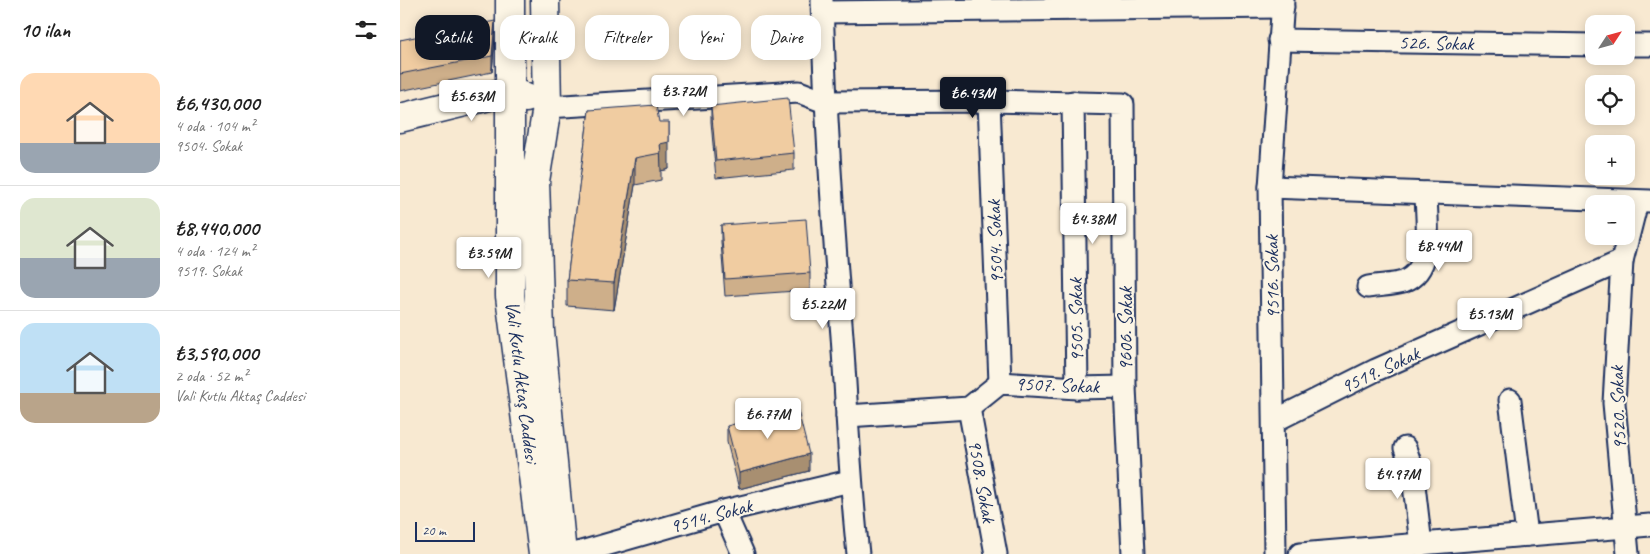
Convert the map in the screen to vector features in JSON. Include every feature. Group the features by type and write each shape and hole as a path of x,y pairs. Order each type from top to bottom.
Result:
{"street":[{"name":"Vali Kutlu Aktaş Caddesi","path":"510,0 510,296 543,554"},
{"name":"Vali Kutlu Aktaş Caddesi","path":"545,0 546,107 535,181 540,331 562,554"},
{"path":"858,554 850,481 848,416 825,102 822,6 1283,3"},
{"name":"9516. Sokak","path":"1275,554 1270,187 1283,3"},
{"name":"526. Sokak","path":"1279,40 1585,45"},
{"path":"1635,45 1650,46"},
{"path":"400,118 510,91 546,107 799,92 825,102 1073,102"},
{"name":"9504. Sokak","path":"990,101 1000,383"},
{"name":"9606. Sokak","path":"1073,102 1123,104 1125,386 1133,554"},
{"name":"9505. Sokak","path":"1073,102 1077,388"},
{"path":"1270,187 1643,201 1622,262"},
{"path":"1368,287 1404,282 1422,266 1426,253 1426,194"},
{"name":"9519. Sokak","path":"1274,421 1376,370 1622,262"},
{"name":"9520. Sokak","path":"1622,262 1614,403 1627,526 1628,554"},
{"name":"9507. Sokak","path":"969,408 1000,383 1077,388 1125,386"},
{"path":"1510,400 1526,535"},
{"path":"848,416 969,408"},
{"name":"9508. Sokak","path":"969,408 996,554"},
{"path":"1405,448 1412,468 1421,545"},
{"name":"9514. Sokak","path":"574,554 602,550 724,511 850,481"},
{"path":"724,511 744,554"},
{"path":"1300,554 1650,525"}],"building":[{"path":"495,21 492,56 490,56 490,22"},
{"path":"415,37 415,60 472,60 400,74 400,40"},
{"path":"788,98 794,153 716,161 711,106"},
{"path":"656,105 659,122 669,122 669,142 660,144 661,153 635,158 614,283 567,280 589,110"},
{"path":"806,219 810,273 725,279 721,225"},
{"path":"797,407 809,454 739,473 727,426"}]}
